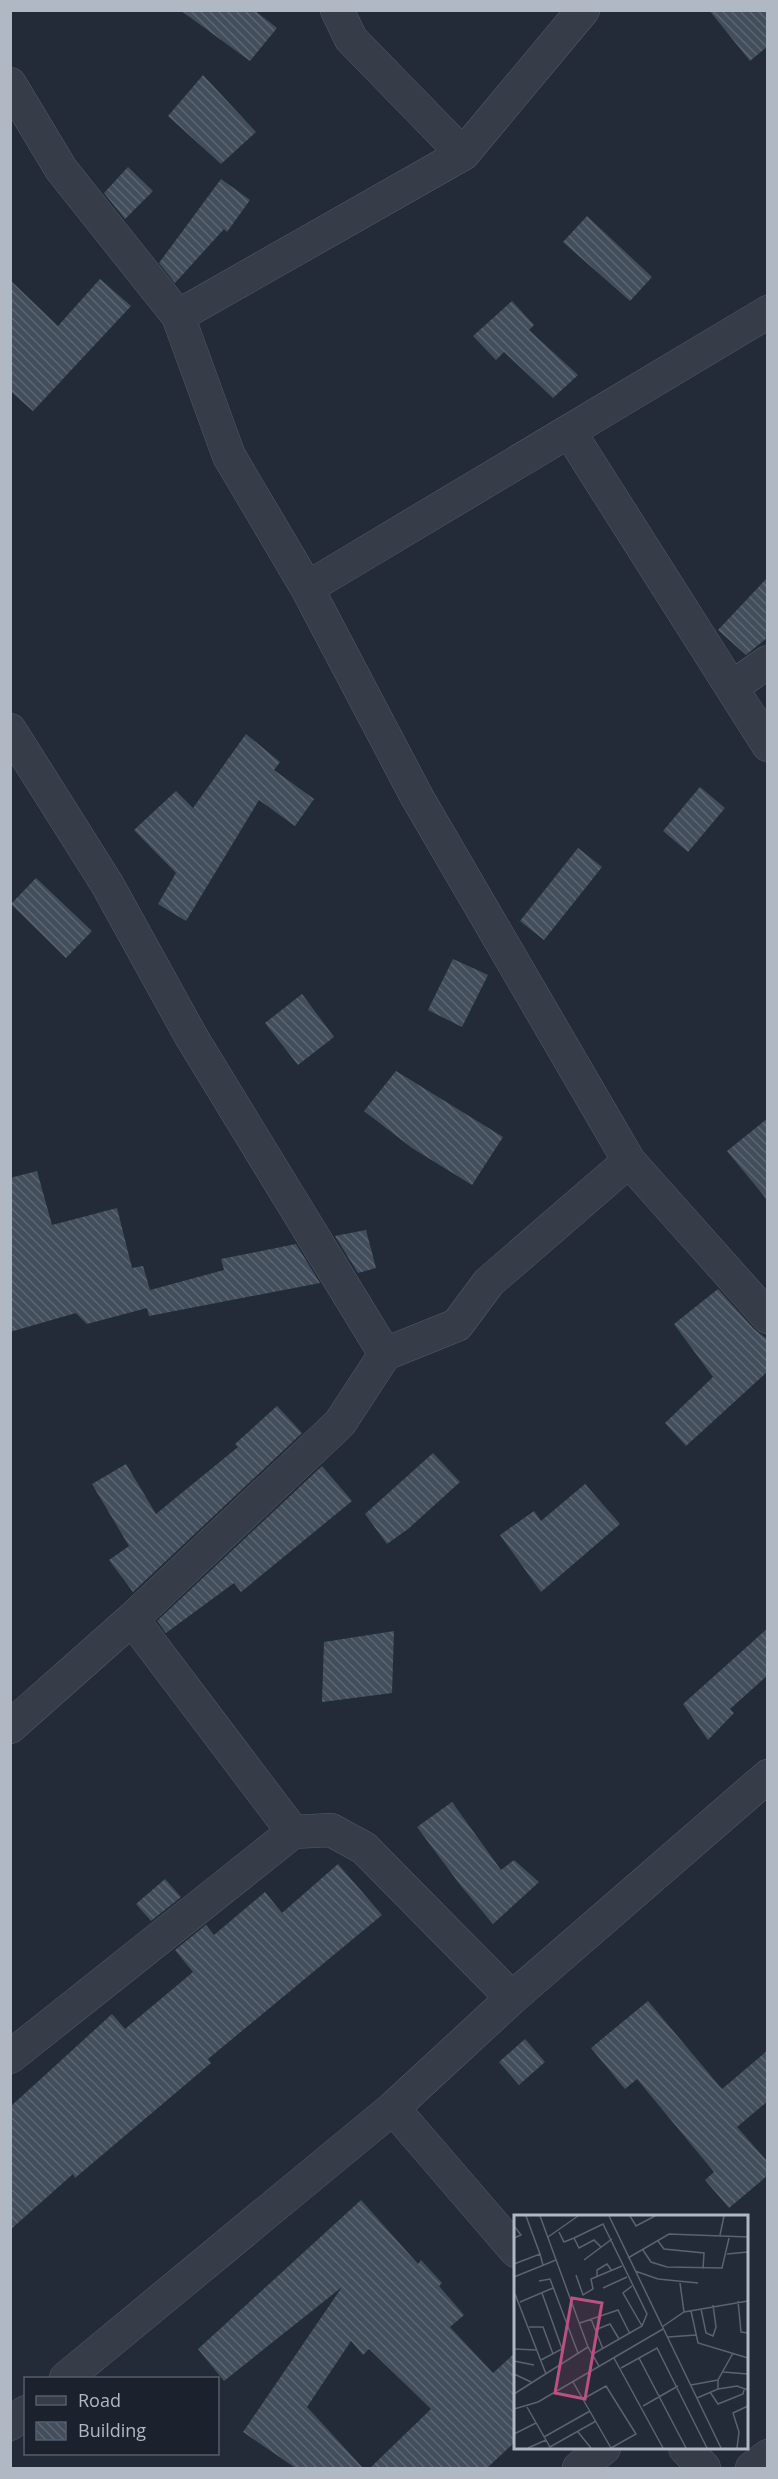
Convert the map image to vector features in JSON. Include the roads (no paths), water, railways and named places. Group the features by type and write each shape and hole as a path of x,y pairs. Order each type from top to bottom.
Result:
{"street":[{"path":"337,10 351,39 463,154"},
{"path":"178,316 463,154 583,10"},
{"path":"10,84 61,169 178,316 229,456 307,588 417,796 629,1161 768,1317"},
{"path":"307,588 768,312"},
{"path":"569,431 768,745"},
{"path":"732,687 768,662"},
{"path":"10,730 107,884 192,1038 385,1354"},
{"path":"10,1727 132,1619 340,1423 385,1354 457,1326 489,1282 629,1161"},
{"path":"132,1619 293,1832"},
{"path":"68,2377 393,2108 512,1998 768,1776"},
{"path":"10,2057 293,1832 331,1830 364,1848 512,1998"},
{"path":"393,2108 514,2249"},
{"path":"10,2424 24,2414"},
{"path":"579,2469 603,2449"},
{"path":"686,2449 704,2469"},
{"path":"752,2469 768,2456"}]}
